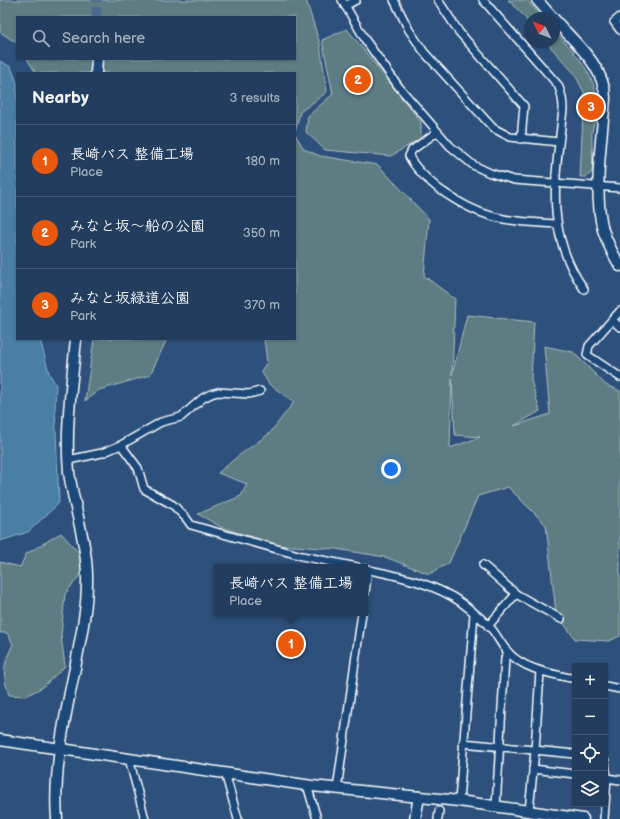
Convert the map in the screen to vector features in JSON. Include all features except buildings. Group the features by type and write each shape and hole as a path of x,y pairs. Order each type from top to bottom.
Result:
{"street":[{"path":"356,0 344,3 366,41 399,88 450,146 473,165 490,173 514,180 599,188 620,188"},
{"path":"394,0 409,30 424,52 487,123 501,134 510,138 559,142"},
{"path":"438,0 459,32 524,106 521,139"},
{"path":"483,0 558,85 563,98 554,203 564,254 575,277 584,289"},
{"path":"537,0 547,12"},
{"path":"620,17 614,22 620,30"},
{"path":"560,27 590,60 597,70 604,87 605,98 599,188 603,230 620,266"},
{"path":"96,72 97,60"},
{"path":"437,132 412,150 409,156 412,163 434,185 471,210 491,217 512,222 557,224"},
{"path":"620,311 589,346 587,355 620,377"},
{"path":"612,320 620,327"},
{"path":"57,819 56,787 61,749 82,636 87,582 82,539 68,460 67,443 76,340"},
{"path":"68,460 102,453 121,445 161,422 181,416 203,398 211,394 218,392 249,394 260,391"},
{"path":"121,445 138,468 144,489 173,505 186,518 191,526 302,556 342,564"},
{"path":"483,564 516,594 561,619"},
{"path":"368,569 415,580 454,598 488,626 508,652 516,658 540,670 572,678"},
{"path":"488,626 516,594"},
{"path":"459,801 474,614"},
{"path":"337,789 362,616"},
{"path":"496,807 505,658 508,652"},
{"path":"529,812 536,751 540,670"},
{"path":"608,687 620,689"},
{"path":"0,740 307,785 419,798 459,801 583,819"},
{"path":"463,743 572,754"},
{"path":"129,759 146,819"},
{"path":"533,769 572,774"},
{"path":"225,773 238,819"},
{"path":"608,778 620,780"},
{"path":"307,785 317,819"},
{"path":"415,819 419,798"},
{"path":"604,819 605,807"},
{"path":"438,819 439,811"}],"green space":[{"path":"0,0 306,0 320,44 327,92 300,112 296,128 296,72 35,72 28,60 296,60 296,16 16,16 16,42 0,32"},
{"path":"508,0 527,0 538,12 524,12 524,16"},
{"path":"347,29 421,122 421,138 391,156 325,150 306,132 308,116 333,94 322,40"},
{"path":"560,37 584,66 590,76 597,97 597,112 592,132 592,172 587,177 580,177 584,92 574,73 551,48 560,48"},
{"path":"296,136 304,149 320,156 378,165 429,219 424,276 455,299 452,375 467,315 534,322 531,380 540,411 514,426 550,414 544,346 573,352 606,385 620,391 620,636 609,641 575,639 556,613 546,525 508,487 478,496 449,563 429,574 385,557 336,549 279,545 223,528 198,514 241,496 247,484 218,473 270,433 294,402 269,384 261,371 267,362 264,340 296,340","holes":["452,378 455,435 480,437 450,448"]},
{"path":"94,340 167,340 150,375 99,390 85,401"},
{"path":"61,533 89,564 65,594 61,635 65,666 43,687 26,696 9,695 5,681 5,664 13,644 7,633 0,633 0,562 20,567 26,554"}],"water":[{"path":"0,61 11,67 16,80 16,340 40,340 49,373 56,385 55,408 59,503 28,532 0,541"}],"tunnel":[{"path":"96,16 97,0"}],"place":[{"name":"みなと坂〜船の公園","path":"358,80"},
{"name":"みなと坂緑道公園","path":"591,107"},
{"name":"長崎バス 整備工場","path":"291,644"}]}
